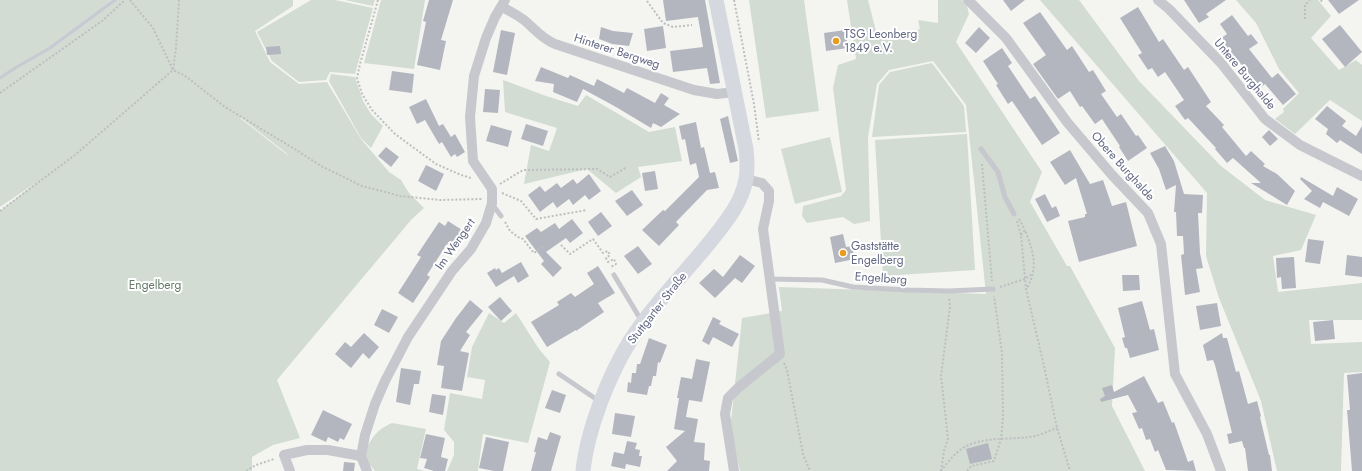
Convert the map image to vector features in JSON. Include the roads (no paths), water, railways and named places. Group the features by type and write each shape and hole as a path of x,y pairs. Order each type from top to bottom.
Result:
{"main road":[{"name":"Stuttgarter Straße","path":"583,471 593,426 601,403 616,368 630,341 643,323 719,231 735,207 746,179 746,149 716,0"}],"street":[{"name":"Obere Burghalde","path":"968,0 1006,38 1067,122 1112,175 1148,213 1161,244 1175,374 1207,434 1221,471"},
{"name":"Untere Burghalde","path":"1158,0 1169,9 1221,63 1265,119 1300,145 1362,176"},
{"name":"Hinterer Bergweg","path":"504,4 540,35 555,44 694,90 717,94 734,92"},
{"path":"490,193 473,161 470,117 474,76 486,38 495,17 504,4"},
{"path":"734,471 725,414 728,398 739,387 780,354 763,229 769,200 769,191 762,183 746,179"},
{"name":"Im Wengert","path":"361,456 365,435 375,404 405,343 452,271 471,249 486,222 490,193"},
{"path":"290,471 284,455 307,450 328,450 361,456 367,471"}],"lane":[{"path":"981,149 998,172 1005,197 1014,214"},
{"path":"490,193 501,216"},
{"path":"614,275 643,323"},
{"name":"Engelberg","path":"770,279 822,280 853,287 949,291 993,289"},
{"path":"559,374 601,403"}],"waterway":[{"path":"0,78 50,48 115,0"}],"place":[{"name":"TSG Leonberg 1849 e.V.","path":"836,41"},
{"name":"Gaststätte Engelberg","path":"843,253"}]}
